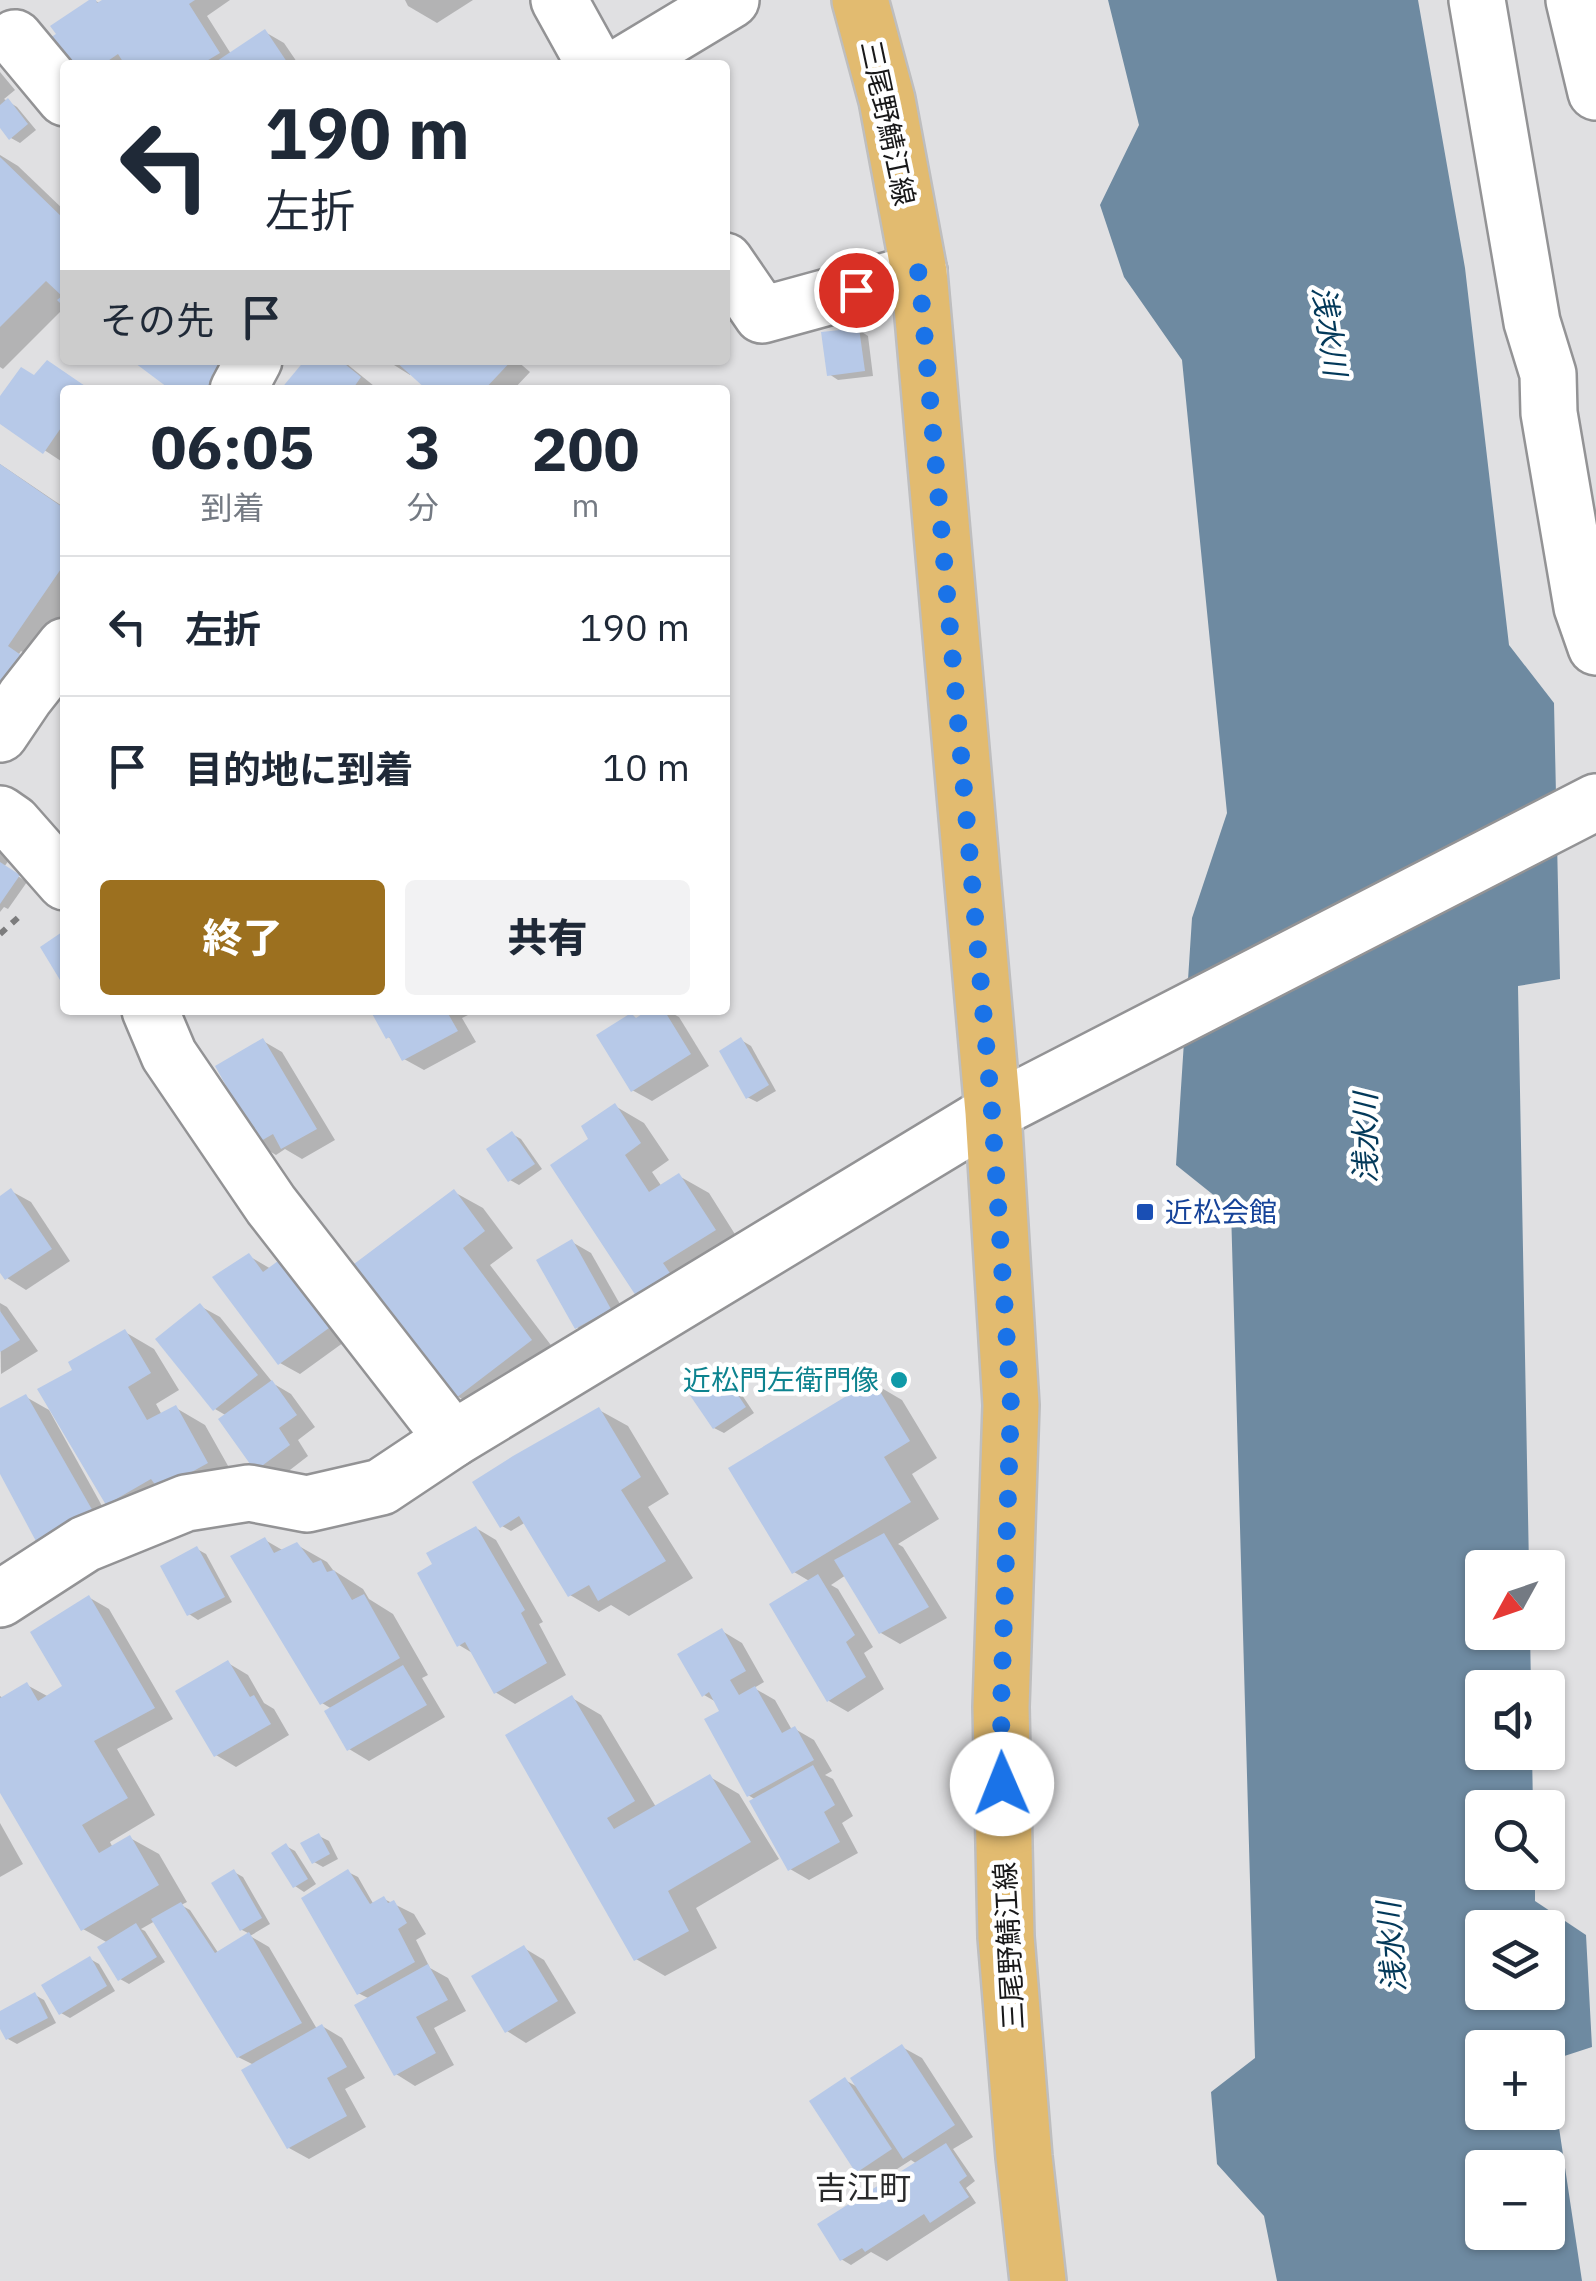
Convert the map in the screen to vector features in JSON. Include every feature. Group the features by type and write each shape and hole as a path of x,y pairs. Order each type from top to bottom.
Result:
{"main road":[{"name":"三尾野鯖江線","path":"860,0 887,100 919,272 992,1112 1011,1405 1001,1707 1006,1937 1038,2281"}],"street":[{"path":"559,0 592,60"},
{"path":"632,60 731,0"},
{"path":"1477,0 1532,322 1548,374 1549,413 1582,607 1596,647"},
{"path":"1574,0 1596,92"},
{"path":"18,28 60,91"},
{"path":"730,268 762,316 919,272"},
{"path":"0,734 60,652"},
{"path":"0,1599 85,1544 186,1503 249,1493 307,1504 381,1487 453,1439 992,1112 1596,802"},
{"path":"0,814 60,876"},
{"path":"152,1015 170,1055 270,1205 453,1439"}],"water":[{"name":"浅水川","path":"1108,0 1418,0 1465,268 1509,645 1554,703 1560,979 1518,986 1529,1550 1465,1550 1465,1650 1530,1650 1531,1670 1465,1670 1465,1770 1532,1770 1533,1790 1465,1790 1465,1890 1535,1890 1535,1901 1548,1910 1465,1910 1465,2010 1565,2010 1565,1921 1586,1935 1592,2047 1565,2056 1565,2030 1465,2030 1465,2130 1559,2130 1562,2150 1465,2150 1465,2250 1565,2250 1565,2168 1582,2281 1277,2281 1264,2216 1217,2164 1211,2092 1255,2058 1231,1209 1176,1165 1192,918 1227,813 1182,360 1124,277 1100,205 1139,125"}],"building":[{"path":"89,0 195,0 189,4 220,53 208,60 122,60 118,54 109,60 61,60 45,41 56,34 50,26"},
{"path":"265,29 286,60 218,60"},
{"path":"8,98 28,124 9,140 0,128 0,105"},
{"path":"0,157 60,215 60,294 46,281 0,327"},
{"path":"859,328 865,371 827,376 821,332"},
{"path":"47,360 84,385 60,385 60,429 43,454 0,424 0,396 21,367 34,375"},
{"path":"138,365 226,367 213,385 164,385"},
{"path":"301,365 346,365 361,377 355,385 284,385"},
{"path":"400,365 507,365 489,385 422,385"},
{"path":"0,464 60,506 60,570 8,646 28,660 0,700"},
{"path":"0,862 20,875 0,904"},
{"path":"60,933 60,980 40,947"},
{"path":"373,1015 449,1015 458,1031 402,1061 389,1037 386,1039"},
{"path":"628,1015 667,1015 691,1054 631,1092 596,1035"},
{"path":"741,1037 769,1085 746,1099 719,1051"},
{"path":"263,1038 317,1129 281,1149 273,1134 254,1145 223,1095 229,1091 215,1066"},
{"path":"615,1103 641,1143 625,1155 649,1192 679,1173 716,1230 663,1263 672,1276 638,1299 550,1165 588,1139 581,1126"},
{"path":"512,1131 535,1164 508,1182 486,1149"},
{"path":"11,1188 52,1249 5,1280 0,1273 0,1196"},
{"path":"454,1189 485,1231 463,1248 532,1340 456,1398 354,1264"},
{"path":"572,1239 611,1309 575,1329 536,1260"},
{"path":"249,1253 263,1272 278,1261 329,1328 278,1365 212,1277"},
{"path":"200,1303 258,1375 213,1411 155,1339"},
{"path":"0,1311 20,1340 0,1352"},
{"path":"125,1329 151,1373 128,1387 147,1420 176,1405 208,1463 159,1490 151,1479 106,1505 37,1389 72,1370 68,1362"},
{"path":"720,1368 746,1407 713,1429 687,1391"},
{"path":"272,1380 297,1415 279,1428 290,1445 255,1471 218,1419"},
{"path":"873,1380 910,1441 884,1457 911,1502 792,1574 728,1468"},
{"path":"26,1394 94,1513 38,1545 0,1474 0,1408"},
{"path":"599,1407 641,1477 621,1490 666,1561 598,1601 589,1585 568,1597 519,1516 500,1528 472,1482"},
{"path":"476,1526 525,1610 521,1613 547,1663 494,1694 465,1642 457,1647 417,1573 432,1564 426,1553"},
{"path":"884,1533 929,1607 879,1634 834,1560"},
{"path":"265,1537 274,1553 297,1542 313,1563 321,1560 327,1572 334,1570 352,1600 364,1594 400,1658 320,1705 230,1556"},
{"path":"197,1546 225,1597 187,1616 160,1566"},
{"path":"818,1574 855,1635 846,1642 866,1677 827,1702 769,1604"},
{"path":"89,1595 155,1708 94,1741 128,1798 82,1825 99,1853 130,1835 159,1885 81,1931 0,1793 0,1698 27,1682 38,1701 62,1686 30,1632"},
{"path":"722,1628 746,1671 730,1680 739,1695 755,1686 782,1733 795,1726 814,1760 747,1797 704,1719 719,1711 709,1692 702,1697 677,1654"},
{"path":"228,1660 271,1724 214,1757 175,1691"},
{"path":"403,1665 427,1705 347,1751 324,1711"},
{"path":"572,1695 635,1801 607,1818 614,1829 710,1774 751,1842 668,1891 689,1931 634,1961 505,1735"},
{"path":"813,1765 835,1805 824,1812 840,1842 788,1871 749,1801"},
{"path":"319,1833 330,1854 312,1864 300,1843"},
{"path":"286,1843 308,1879 293,1888 271,1853"},
{"path":"234,1869 262,1918 240,1931 211,1883"},
{"path":"348,1869 370,1904 384,1896 388,1903 394,1900 407,1923 398,1929 415,1962 357,1995 301,1898"},
{"path":"181,1902 215,1953 249,1932 302,2023 237,2058 151,1919"},
{"path":"136,1923 157,1957 118,1981 97,1947"},
{"path":"524,1945 558,2001 505,2033 471,1976"},
{"path":"90,1956 107,1986 59,2015 41,1985"},
{"path":"428,1964 448,2000 416,2017 436,2053 394,2076 354,2005"},
{"path":"35,1992 48,2018 6,2040 0,2029 0,2011"},
{"path":"322,2024 347,2067 327,2078 347,2116 287,2149 241,2070"},
{"path":"902,2044 955,2125 903,2159 850,2078"},
{"path":"845,2077 892,2149 856,2173 809,2101"},
{"path":"946,2143 967,2176 959,2182 969,2197 930,2223 924,2214 865,2252 862,2248 840,2261 817,2224"}],"place":[{"name":"近松会館","path":"1145,1212"},
{"name":"近松門左衛門像","path":"899,1380"}],"district":[{"name":"吉江町","path":"863,2188"}],"route":[{"path":"856,290 919,272 992,1112 1011,1405 1002,1784"}]}
